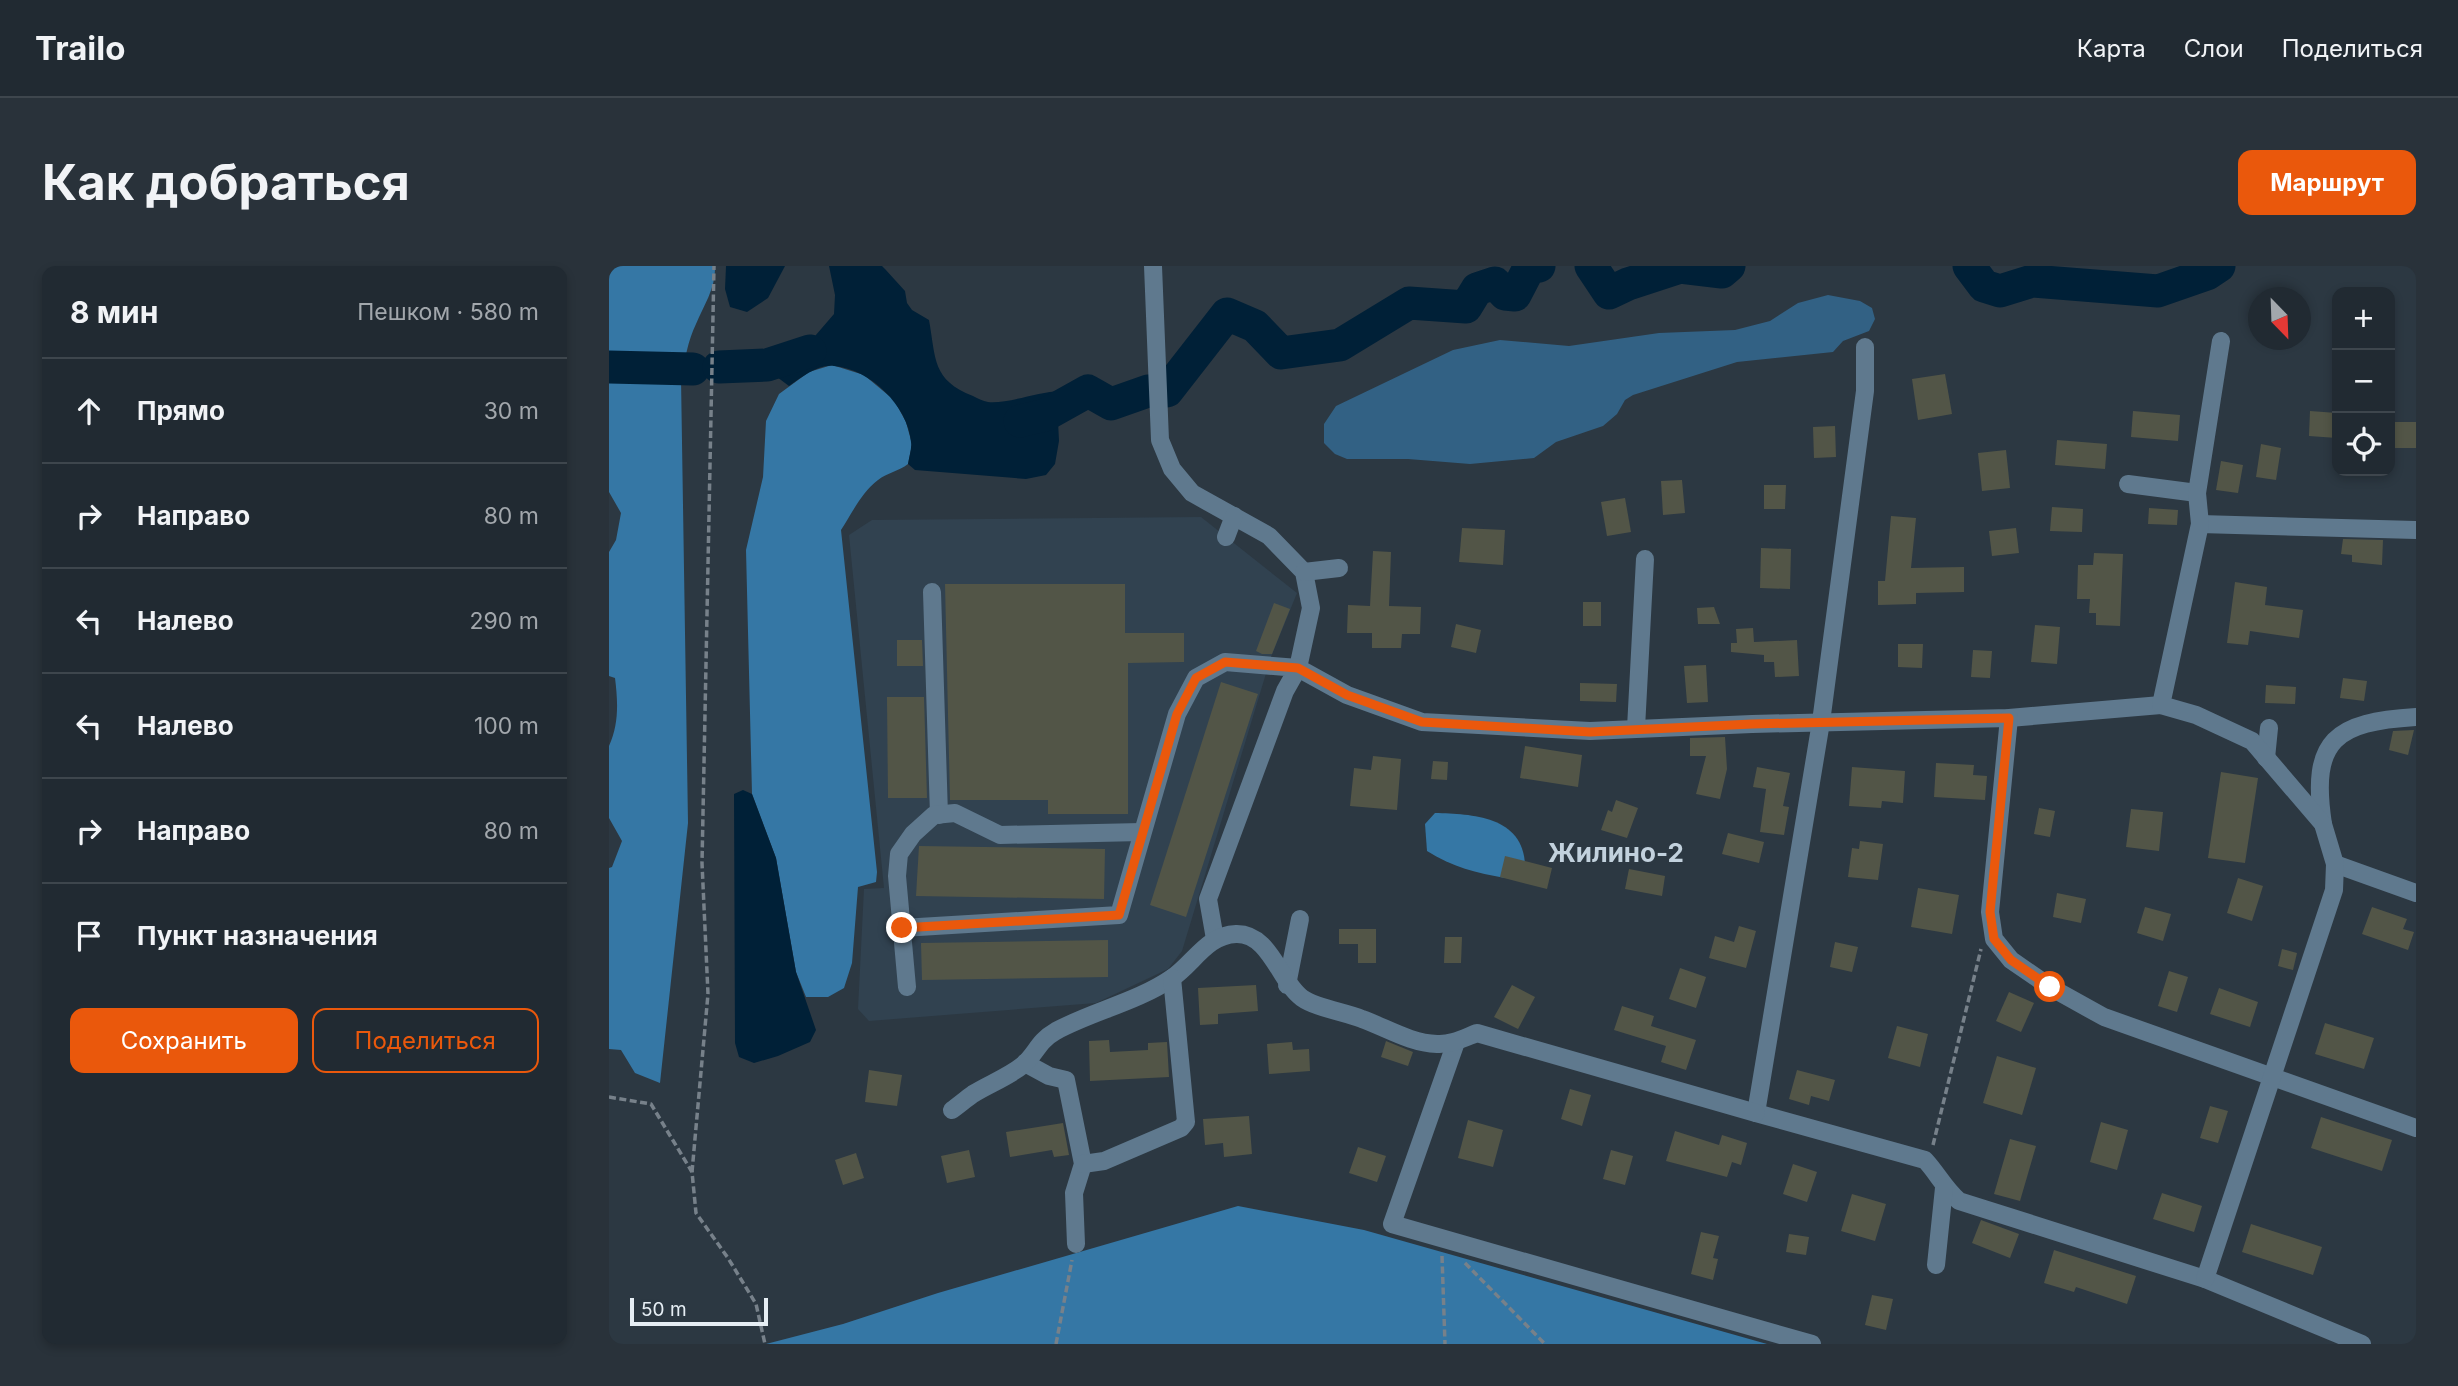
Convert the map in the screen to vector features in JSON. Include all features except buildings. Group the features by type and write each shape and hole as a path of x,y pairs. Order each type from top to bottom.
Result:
{"street":[{"path":"1153,266 1160,440 1172,469 1192,493 1269,536 1304,572 1311,608 1298,668 1285,691 1208,899 1215,939"},
{"path":"2161,705 2200,524 2197,493 2221,341"},
{"path":"1756,1113 1821,722 1865,391 1865,347"},
{"path":"2128,484 2197,493"},
{"path":"1226,537 1234,516"},
{"path":"2200,524 2416,530"},
{"path":"1636,728 1645,559"},
{"path":"1304,572 1339,568"},
{"path":"932,592 939,815"},
{"path":"902,928 1119,915 1177,714 1196,678 1225,662 1298,668 1323,690 1347,695 1422,722 1590,732 1636,728 2009,718 2161,705 2196,715 2252,741 2323,824"},
{"path":"2205,1279 2334,890 2335,864 2323,824 2320,803 2321,771 2326,749 2336,737 2347,730 2370,723 2416,717"},
{"path":"2009,718 1990,912 1994,939 2011,960 2050,987 2104,1017 2416,1128"},
{"path":"2266,758 2269,728"},
{"path":"907,987 897,876 899,855 913,834 934,815 955,813 1000,835 1142,832"},
{"path":"2335,864 2416,893"},
{"path":"1287,985 1300,919"},
{"path":"952,1110 1025,1063 1041,1041 1058,1030 1109,1010 1172,978 1215,939 1238,934 1259,943 1272,956 1287,985 1304,1000 1363,1019 1408,1038 1440,1045 1478,1033 1925,1160 1944,1188 1959,1201 2205,1279 2363,1344"},
{"path":"1083,1164 1104,1161 1181,1128 1186,1122 1172,978"},
{"path":"1456,1042 1392,1224 1812,1344"},
{"path":"1025,1063 1049,1076 1066,1080 1083,1164 1074,1193 1076,1244"},
{"path":"1936,1265 1944,1188"}],"path":[{"path":"714,266 702,863 708,993 692,1171 696,1213 756,1304 765,1344"},
{"path":"1928,1164 1990,912"},
{"path":"609,1097 652,1104 692,1171"},
{"path":"1441,1240 1445,1344"},
{"path":"1441,1240 1545,1344"},
{"path":"1056,1344 1076,1244"}],"shaded area":[{"path":"609,266 715,266 712,289 691,337 681,378 688,823 660,1083 635,1073 621,1050 609,1049 609,868 612,867 622,841 609,818 609,746 615,729 617,704 615,678 609,676 609,552 616,540 621,513 609,492"},
{"path":"726,266 785,266 768,298 747,312 730,307 725,289"},
{"path":"829,266 882,266 905,291 907,303 912,310 929,320 938,367 950,383 960,390 988,402 1060,391 1064,397 1058,421 1059,441 1055,464 1046,475 1026,479 915,470 908,464 911,442 903,415 885,392 873,382 861,374 834,366 816,369 789,386 777,377 767,365 777,354 809,343 834,314 835,295"},
{"path":"1828,295 1860,301 1872,308 1875,319 1869,331 1843,341 1833,352 1737,362 1633,395 1625,400 1617,414 1603,426 1556,442 1534,458 1470,464 1408,459 1347,459 1335,454 1324,443 1324,424 1336,406 1453,350 1500,340 1569,346 1659,333 1735,330 1770,321 1798,303"},
{"path":"832,365 864,375 894,400 906,422 912,444 908,464 872,485 841,530 877,872 876,882 858,887 852,963 844,988 828,997 806,997 796,972 776,858 752,794 746,550 763,477 766,421 779,394 809,372"},
{"path":"1201,517 1297,593 1271,657 1182,951 1168,969 1096,1003 869,1021 858,1009 864,889 884,888 849,535 872,520"},
{"path":"743,790 752,794 776,858 796,972 816,1030 810,1042 754,1063 739,1057 735,1043 734,794"},
{"path":"1435,813 1479,817 1505,827 1515,836 1522,849 1525,865 1505,878 1465,869 1436,857 1427,851 1425,824"},
{"path":"1238,1206 1364,1230 1767,1344 766,1344 843,1324 938,1293"}],"waterway":[{"path":"1167,391 1227,314 1255,326 1281,353 1340,345 1409,303 1466,307 1477,289 1495,283 1505,294 1515,295 1529,268 1539,266"},
{"path":"1591,266 1609,293 1680,267 1722,272 1729,266"},
{"path":"1969,266 1984,286 2000,291 2032,281 2158,291 2207,274 2219,266"},
{"path":"719,367 767,365 810,351"},
{"path":"609,367 693,369"},
{"path":"1020,421 1045,415 1088,391 1111,404 1148,391"}],"district":[{"name":"Жилино-2","path":"1616,852"}],"route":[{"path":"902,928 1119,915 1177,714 1196,678 1225,662 1298,668 1347,695 1422,722 1590,732 1752,724 2009,718 1990,912 1994,939 2011,960 2050,987"}]}
